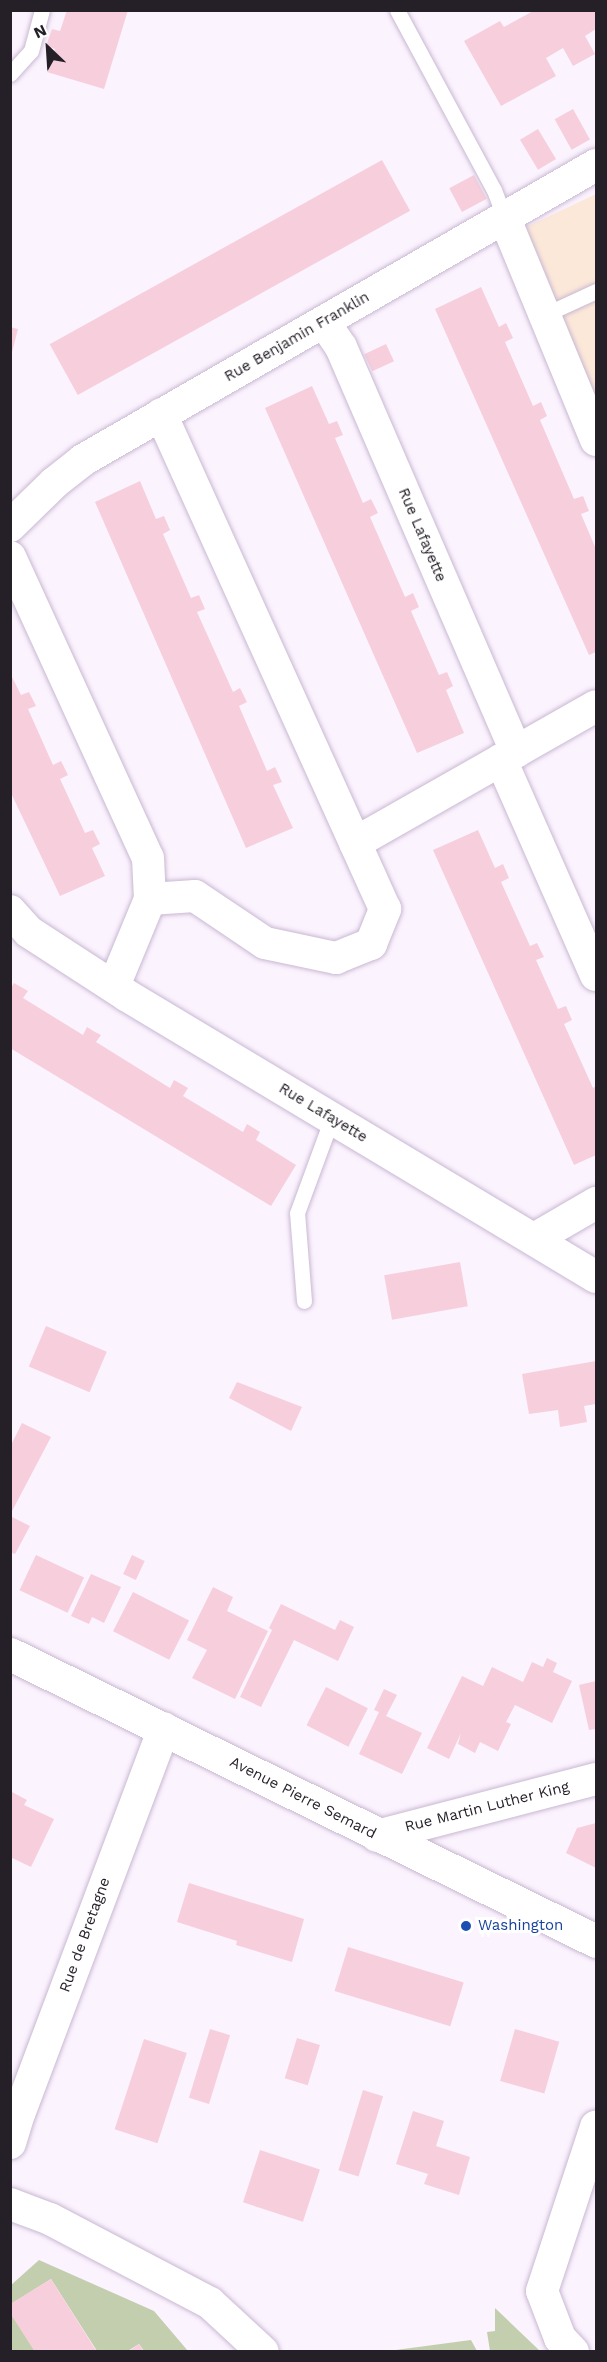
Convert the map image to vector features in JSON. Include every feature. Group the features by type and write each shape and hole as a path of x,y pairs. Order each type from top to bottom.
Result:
{"main road":[{"name":"Avenue Pierre Semard","path":"10,1654 164,1728 377,1836 597,1941"}],"street":[{"name":"Rue Benjamin Franklin","path":"10,526 54,483 82,460 597,165"},
{"path":"505,219 597,440"},
{"name":"Rue Lafayette","path":"324,322 341,348 597,975"},
{"path":"150,899 195,896 265,943 336,958 370,944 385,909 161,414"},
{"path":"10,557 148,858 150,899 114,986"},
{"path":"355,843 597,706"},
{"name":"Rue Lafayette","path":"10,910 29,932 114,986 597,1277"},
{"path":"534,1239 597,1203"},
{"name":"Rue de Bretagne","path":"10,2143 164,1728"},
{"name":"Rue Martin Luther King","path":"377,1836 597,1779"},
{"path":"573,2352 560,2338 542,2291 597,2127"},
{"path":"10,2204 50,2220 210,2303 262,2352"}],"lane":[{"path":"10,74 31,51 42,10"},
{"path":"397,10 494,189 505,219"},
{"path":"544,315 597,291"},
{"path":"304,1300 297,1213 332,1118"}],"shaded area":[{"path":"596,194 596,400 522,229"}],"green space":[{"path":"39,2260 154,2311 188,2351 144,2351 139,2344 128,2351 97,2351 51,2279 11,2304 10,2286"},
{"path":"495,2308 540,2351 490,2351 487,2332 495,2331"},
{"path":"11,2313 35,2351 11,2351"},
{"path":"471,2340 477,2351 388,2351"}],"building":[{"path":"67,10 128,10 104,89 47,72 55,49 46,46 52,29 60,31"},
{"path":"535,10 596,10 596,29 585,36 595,54 573,66 563,48 546,58 556,76 501,106 464,41 500,21 504,27"},
{"path":"573,109 590,140 572,150 555,119"},
{"path":"538,129 556,159 538,170 520,140"},
{"path":"382,160 410,211 78,395 50,344"},
{"path":"474,175 487,199 462,212 449,188"},
{"path":"481,287 499,327 506,323 513,338 505,342 533,406 541,402 547,416 540,420 574,499 583,496 589,511 581,514 596,549 596,652 589,655 435,309"},
{"path":"10,327 18,329 11,356 10,356"},
{"path":"386,344 394,361 372,371 364,354"},
{"path":"312,386 329,424 337,421 343,435 335,438 363,503 371,499 378,513 370,517 405,597 413,593 419,607 411,611 439,675 447,672 453,686 446,690 464,733 417,753 265,408"},
{"path":"140,481 156,519 164,516 170,530 163,534 191,598 199,595 205,609 197,612 233,692 240,688 247,702 239,706 267,771 275,767 282,782 273,785 293,828 246,848 95,502"},
{"path":"10,673 21,695 29,692 36,706 28,709 53,765 61,761 68,775 60,779 85,833 93,830 100,844 92,848 105,876 60,896 10,791"},
{"path":"478,830 495,868 503,864 509,878 501,882 530,946 537,943 544,957 536,960 558,1009 566,1006 572,1020 564,1024 593,1088 596,1086 596,1155 574,1165 433,850"},
{"path":"14,983 28,991 23,998 83,1035 87,1027 101,1035 96,1042 170,1088 174,1080 188,1088 183,1096 243,1132 247,1124 260,1132 256,1140 296,1165 271,1206 10,1048 10,989"},
{"path":"460,1262 468,1306 392,1320 384,1275"},
{"path":"46,1326 107,1352 90,1392 29,1367"},
{"path":"596,1361 596,1404 584,1406 587,1422 560,1427 558,1410 529,1414 522,1374"},
{"path":"237,1382 302,1407 291,1431 229,1398"},
{"path":"22,1423 51,1437 10,1515 10,1447"},
{"path":"10,1516 30,1526 15,1554 10,1552"},
{"path":"36,1555 84,1577 68,1613 20,1590"},
{"path":"132,1555 145,1561 136,1580 123,1574"},
{"path":"91,1574 121,1587 104,1623 92,1617 89,1624 71,1616"},
{"path":"213,1587 233,1597 227,1611 268,1631 235,1699 192,1678 207,1650 187,1640"},
{"path":"133,1592 189,1621 169,1660 113,1631"},
{"path":"281,1604 335,1630 340,1620 354,1627 338,1661 294,1640 261,1707 240,1697 272,1630 269,1628"},
{"path":"547,1658 557,1663 553,1672 572,1681 552,1723 515,1705 506,1722 511,1724 498,1751 480,1742 475,1753 458,1744 461,1733 449,1759 427,1748 462,1676 483,1686 492,1667 523,1682 532,1662 543,1667"},
{"path":"596,1681 596,1729 589,1730 579,1685"},
{"path":"326,1687 368,1708 348,1747 306,1725"},
{"path":"384,1689 397,1695 386,1716 422,1733 402,1774 359,1754 379,1712 374,1710"},
{"path":"10,1791 27,1800 24,1805 54,1819 31,1867 10,1857"},
{"path":"596,1823 596,1868 566,1853 577,1828"},
{"path":"189,1883 304,1919 292,1962 236,1945 237,1941 177,1922"},
{"path":"348,1947 464,1982 450,2026 335,1991"},
{"path":"210,2029 230,2035 209,2104 189,2098"},
{"path":"515,2029 559,2042 544,2094 500,2081"},
{"path":"297,2038 320,2045 308,2085 285,2078"},
{"path":"144,2039 187,2053 157,2143 115,2129"},
{"path":"363,2090 383,2096 359,2176 338,2170"},
{"path":"413,2111 444,2121 436,2146 470,2157 459,2195 424,2184 428,2174 396,2164"},
{"path":"260,2150 320,2169 303,2222 243,2202"},
{"path":"51,2279 97,2352 35,2352 10,2313 10,2304"},
{"path":"139,2344 144,2352 128,2352"}],"place":[{"name":"Washington","path":"466,1926"}]}
